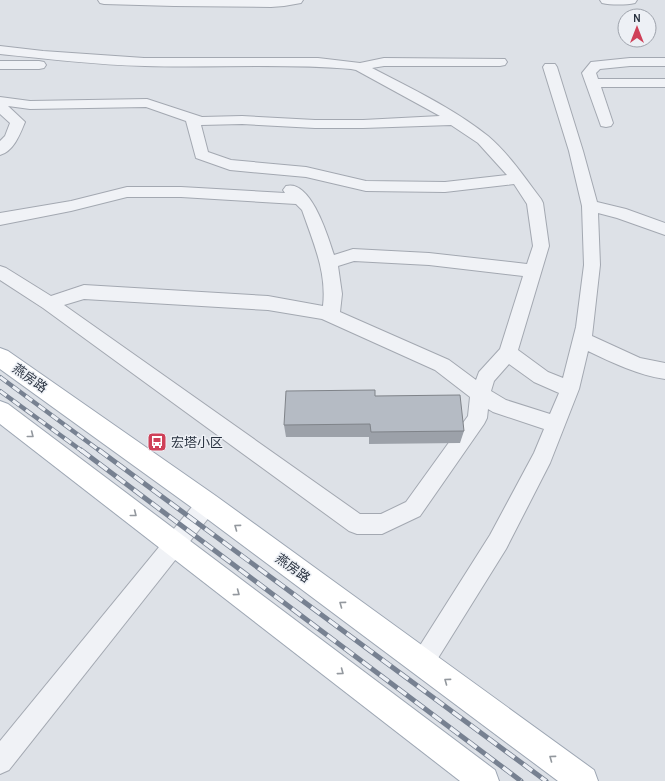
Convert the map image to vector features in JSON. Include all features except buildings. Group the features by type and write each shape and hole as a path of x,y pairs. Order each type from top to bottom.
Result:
{"main road":[{"name":"燕房路","path":"0,357 207,504 422,664 583,781"},
{"path":"0,411 484,781"}],"street":[{"path":"104,0 166,4 262,1 286,4 297,0"},
{"path":"606,0 631,0"},
{"path":"0,50 43,55 144,62 318,62 364,69 437,108 483,140 517,179 535,203 541,246 508,353 486,377 480,394 477,418 413,509 382,524 357,524 49,303 0,272"},
{"path":"0,65 154,70 364,69 384,62 500,62"},
{"path":"606,123 589,73 596,65 630,62 665,62"},
{"path":"422,664 432,645 498,542 543,458 570,389 585,327 592,265 590,206 576,151 550,67"},
{"path":"592,83 665,83"},
{"path":"0,101 30,105 147,103 200,121 242,120 315,124 418,123 454,120"},
{"path":"0,107 18,122 11,138 0,150"},
{"path":"192,118 201,155 230,165 306,172 366,186 445,187 517,179"},
{"path":"286,170 292,191 309,208 328,263 333,294 331,316"},
{"path":"0,220 71,206 128,192 181,192 300,199"},
{"path":"590,206 620,213 665,230"},
{"path":"328,263 353,255 429,259 533,271"},
{"path":"49,303 84,292 268,303 325,313 442,365 480,394 500,406 556,424"},
{"path":"582,339 654,371 665,371"},
{"path":"508,353 541,377 570,389"},
{"path":"0,761 207,504"}],"railway":[{"path":"0,377 100,451"},
{"path":"0,391 82,451"},
{"path":"81,450 521,781"},
{"path":"99,450 546,781"}],"place":[{"name":"宏塔小区","path":"157,442"}]}
